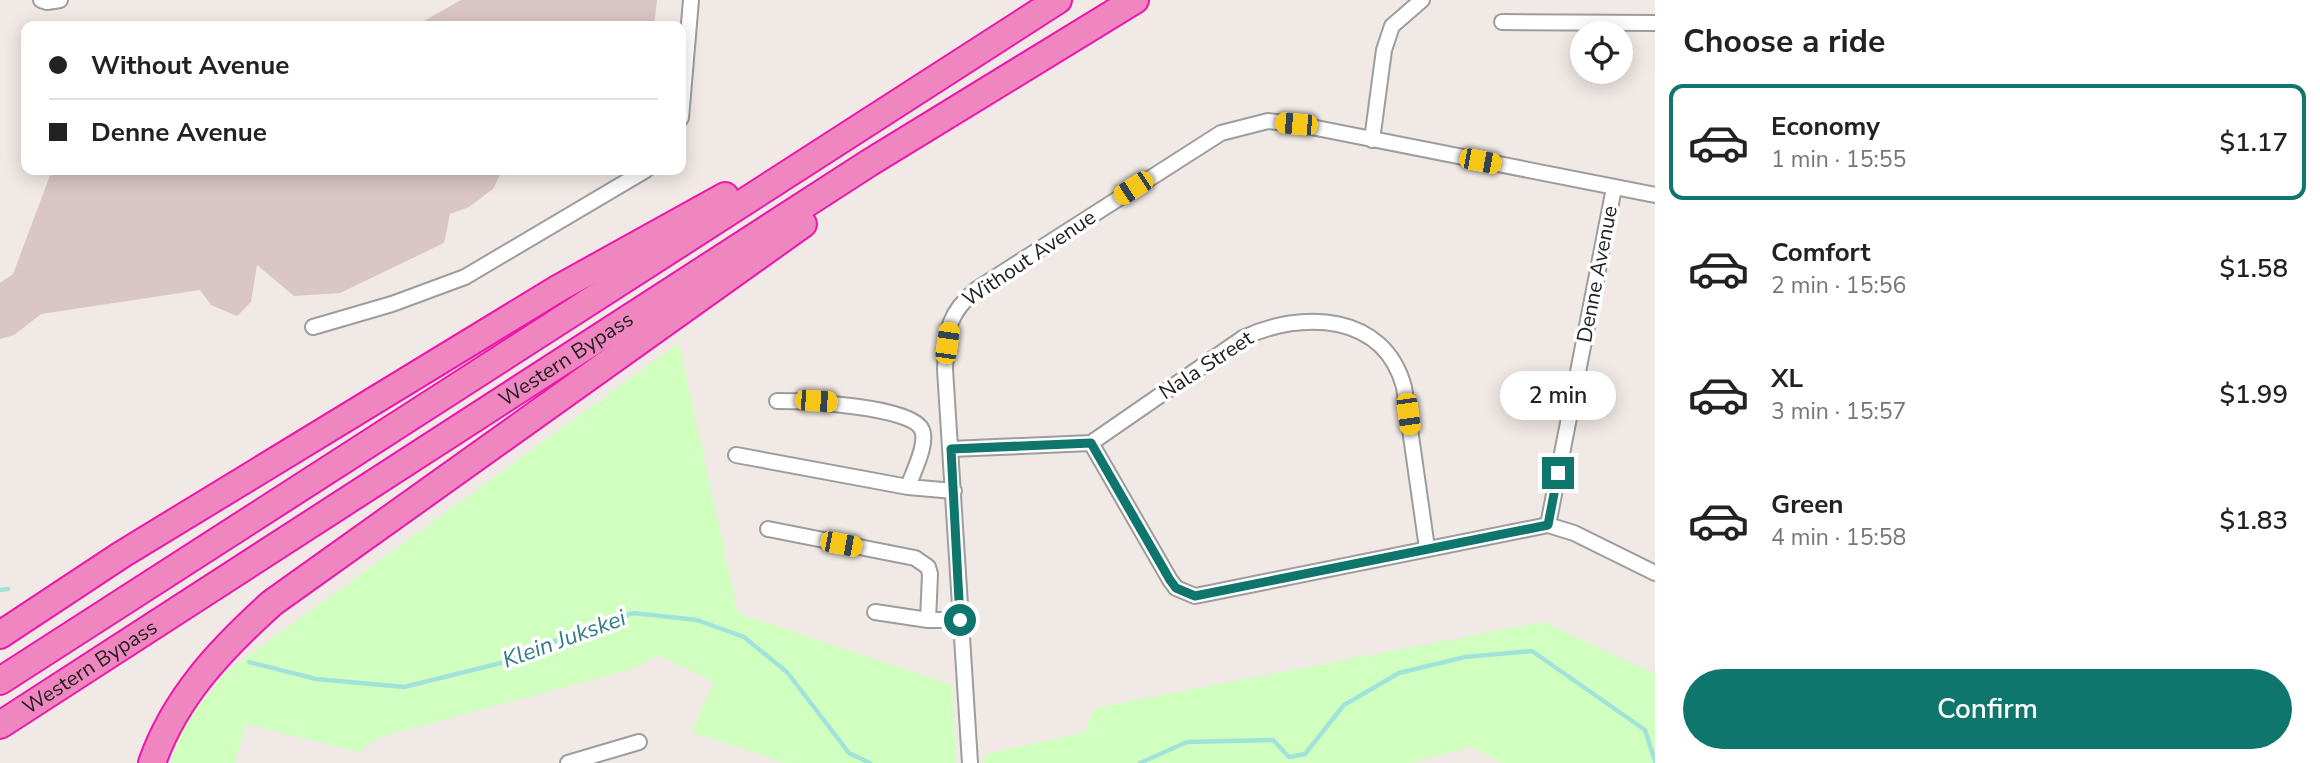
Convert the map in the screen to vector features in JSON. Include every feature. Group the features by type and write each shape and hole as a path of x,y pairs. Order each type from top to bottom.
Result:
{"highway":[{"name":"Western Bypass","path":"0,681 1058,0"},
{"name":"Western Bypass","path":"0,725 869,163 1135,0"},
{"path":"0,635 144,541 559,288 705,206 864,126"},
{"path":"152,763 188,691 230,643 272,603 358,539 752,263 820,209 869,163"}],"street":[{"path":"41,0 60,0"},
{"path":"686,59 691,0"},
{"path":"1372,140 1384,50 1392,26 1422,0"},
{"path":"1502,22 1655,23"},
{"name":"Without Avenue","path":"969,758 945,369 950,321 954,310 976,289 1222,133 1268,121 1296,124 1655,195"},
{"path":"313,327 392,304 465,277 638,175"},
{"name":"Denne Avenue","path":"1548,525 1614,188"},
{"name":"Nala Street","path":"1091,443 1243,338 1270,325 1297,320 1346,327 1368,335 1398,364 1404,387 1427,548"},
{"path":"777,401 832,402 913,419 923,436 908,487"},
{"path":"951,449 1091,443 1170,580 1176,588 1195,596 1548,525 1574,533 1655,573"},
{"path":"736,455 908,487 954,491"},
{"path":"768,529 922,561 928,567 931,581 928,620"},
{"path":"875,612 928,620 960,620"},
{"path":"568,763 639,742"}],"green space":[{"path":"679,343 738,613 952,685 956,763 786,763 691,732 714,682 658,655 636,668 380,737 359,752 246,724 235,763 170,763 186,721 226,672"},
{"path":"1543,622 1655,674 1655,763 1503,763 1471,747 1409,763 984,763 983,755 1085,732 1094,708"}],"building":[{"path":"461,0 657,0 655,21 424,21"},
{"path":"50,175 500,175 493,189 469,207 450,214 444,243 340,293 294,296 257,265 251,302 237,316 211,305 200,290 41,314 14,335 0,339 0,283 13,274"}],"waterway":[{"name":"Klein Jukskei","path":"0,590 8,589"},
{"name":"Klein Jukskei","path":"249,662 316,679 404,687 505,662 571,634 633,613 697,620 744,637 787,672 849,753 870,763"},
{"name":"Klein Jukskei","path":"1140,763 1187,742 1273,740 1289,757 1305,754 1344,705 1399,673 1465,657 1532,651 1645,730 1655,761"}],"route":[{"path":"960,620 951,449 1091,443 1170,580 1176,588 1195,596 1517,529 1548,525 1558,473"}]}
